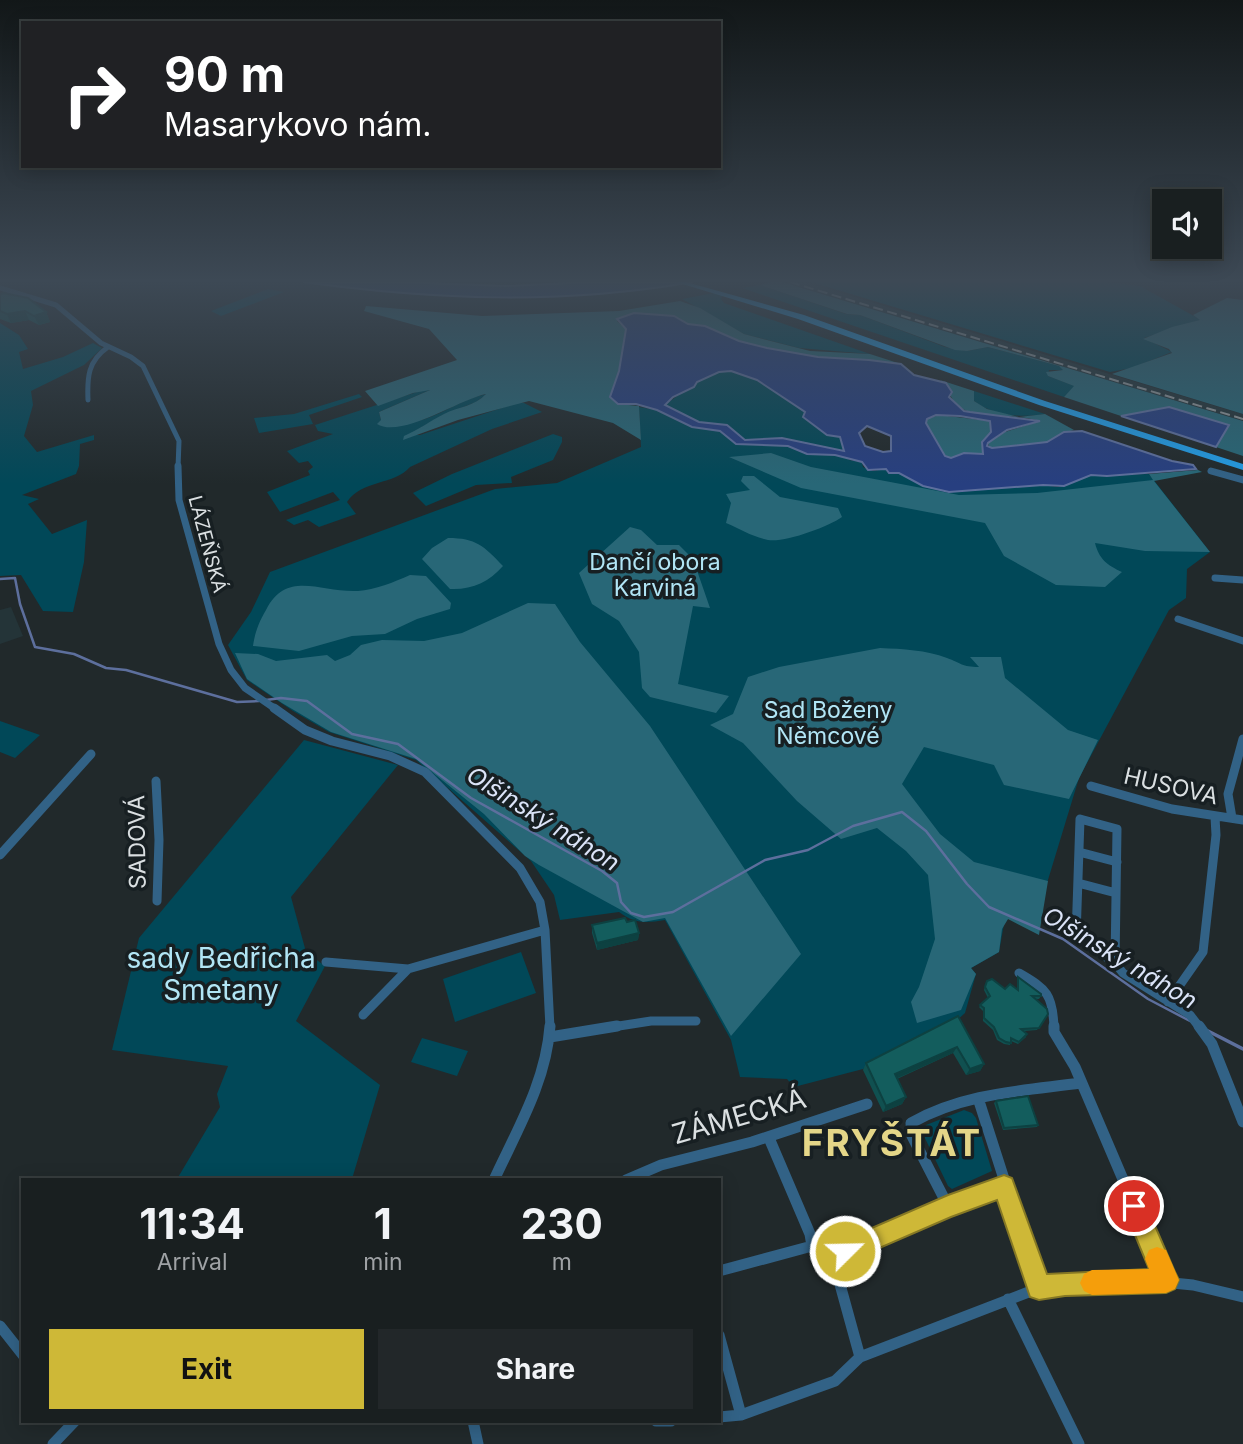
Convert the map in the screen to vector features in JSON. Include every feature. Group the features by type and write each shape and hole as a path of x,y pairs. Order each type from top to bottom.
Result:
{"main road":[{"path":"891,349 1243,461"},
{"path":"987,382 1243,470"}],"street":[{"path":"88,400 86,377 91,361 104,349"},
{"name":"LÁZEŇSKÁ","path":"114,349 143,366 179,441 179,500 222,650 231,670 245,688 305,730 332,741 390,756 425,772 455,799 520,869 540,902 545,930 550,1038 541,1077 495,1178"},
{"path":"1211,471 1243,480"},
{"path":"1215,578 1243,580"},
{"path":"1178,619 1243,641"},
{"path":"1232,818 1228,794 1243,739"},
{"path":"0,855 91,754"},
{"name":"SADOVÁ","path":"156,781 159,839 157,901"},
{"name":"HUSOVA","path":"1091,786 1172,809 1243,820"},
{"path":"1168,1002 1203,952 1216,835 1215,817"},
{"path":"1115,963 1118,830 1080,819 1076,937 1115,963 1123,973 1190,1016 1212,1044 1243,1122"},
{"path":"1079,852 1117,862"},
{"path":"1078,883 1116,892"},
{"path":"326,962 408,969 545,930"},
{"path":"363,1015 408,969"},
{"path":"1019,973 1038,984 1053,1001 1054,1032 1081,1083 1166,1280"},
{"path":"550,1038 651,1021 696,1021"},
{"path":"948,1206 912,1136 911,1123 921,1116 960,1101 1081,1083"},
{"path":"978,1098 1004,1186 1039,1288"},
{"name":"ZÁMECKÁ","path":"630,1178 651,1166 769,1138 867,1104"},
{"path":"769,1138 810,1234 812,1246"},
{"path":"833,1259 845,1251 948,1206 1004,1186"},
{"path":"721,1270 812,1246 833,1259 860,1357"},
{"path":"721,1417 741,1415 835,1381 860,1357 1039,1288 1065,1284 1166,1280 1211,1286 1243,1297"},
{"path":"1008,1299 1079,1444"},
{"path":"0,1326 21,1352"},
{"path":"721,1342 741,1415"},
{"path":"52,1444 73,1423"},
{"path":"473,1423 478,1444"}],"shaded area":[{"path":"1005,349 1029,349 1243,414 1243,421"},
{"path":"11,607 23,636 0,644 0,610"}],"green space":[{"path":"0,349 27,349 19,352 23,369 79,349 101,349 84,365 31,391 33,405 24,436 37,452 94,435 94,440 80,444 76,474 22,495 39,499 28,504 52,534 87,520 84,562 73,612 43,611 21,575 0,576"},
{"path":"447,349 623,349 610,397 618,404 639,406 641,440 613,423 529,401 458,420 403,440 404,436 444,414 477,401 486,394 415,422 388,427 377,424 381,420 379,412 430,390 413,393 378,406 365,391 457,360"},
{"path":"775,349 870,354 901,364 869,360 818,357"},
{"path":"815,349 857,349 870,354"},
{"path":"923,349 997,349 1059,366 1064,368 1063,370 1049,370 1048,376 1075,386 1064,397"},
{"path":"997,349 1005,349 1243,421 1243,456 1216,447 1229,425 1121,416 1064,397 1074,386 1048,376 1046,372 1063,370 1059,366"},
{"path":"1035,349 1167,349 1172,352 1132,368 1110,372"},
{"path":"1169,349 1243,349 1243,414 1112,374 1172,353"},
{"name":"Sad Boženy Němcové","path":"726,370 757,380 805,412 804,417 827,435 840,437 849,460 862,462 863,467 873,471 885,469 889,473 903,474 926,487 949,492 1043,485 1058,487 1091,475 1149,474 1210,552 1187,569 1186,598 1169,610 1079,778 1044,893 1033,889 1004,924 999,952 971,968 976,974 965,1013 954,1023 863,1069 794,1087 787,1079 740,1077 731,1040 665,920 641,922 619,912 560,920 554,895 531,861 416,760 329,732 293,711 247,680 228,645 251,612 270,572 495,489 557,483 641,447 639,407 657,410 698,382"},
{"path":"940,380 974,391 974,401 987,409 1019,417 1045,414 1074,430 1048,442 990,448 988,443 1005,432 1040,421 971,413 960,407 952,398 946,383"},
{"path":"430,390 379,412 381,420 420,421 487,394 408,435 420,435 517,403 524,403 542,412 492,429 410,467 396,477 361,490 347,502 356,514 319,527 308,520 294,525 286,520 340,500 333,492 280,512 267,492 310,475 308,471 313,467 308,461 299,463 287,451 333,434 318,431 315,425"},
{"path":"974,391 1045,414 1017,416 999,413 974,401"},
{"path":"359,394 362,397 309,415 313,424 259,433 254,418 294,414"},
{"path":"939,415 990,421 991,432 982,442 983,454 964,453 951,458 945,456 926,423 927,419"},
{"path":"553,434 562,437 562,442 553,460 511,477 512,483 476,485 426,506 413,493 452,474"},
{"path":"771,453 811,467 959,495 1037,493 1153,480 1149,474 1198,470 1202,472 1154,481 1210,552 1145,551 1095,543 1104,561 1122,572 1105,587 1056,585 1004,556 985,523 801,488 729,457"},
{"path":"743,476 754,476 780,497 838,508 842,517 795,537 768,540 752,535 726,523 731,503 726,494 750,490 741,481"},
{"name":"Dančí obora Karviná","path":"630,527 641,530 657,545 679,545 693,559 710,608 693,606 678,684 729,696 716,713 650,697 642,688 639,652 619,621 592,604 579,573"},
{"path":"448,538 479,544 503,566 480,584 450,589 422,559 432,548"},
{"path":"410,575 426,576 451,603 450,609 417,619 385,634 352,636 299,651 253,646 264,614 274,597 284,590 306,586 358,591"},
{"path":"528,603 555,604 580,642 650,726 801,954 731,1036 665,918 643,922 539,865 525,856 484,814 416,759 331,732 247,679 235,653 258,654 276,661 327,655 335,661 350,655 361,645 382,640 424,641 462,633"},
{"path":"880,648 931,653 973,667 979,667 970,657 1001,657 1005,678 1068,730 1098,740 1069,799 1004,785 994,765 924,747 902,784 940,834 974,862 1048,881 1039,935 1008,919 1002,929 999,952 971,968 976,974 961,1010 917,1023 911,1002 919,987 935,939 928,875 906,851 877,828 841,839 797,801 743,743 710,725 733,714 748,677 779,667"},
{"path":"0,721 40,735 15,758 0,752"},
{"name":"sady Bedřicha Smetany","path":"304,740 398,765 291,897 306,952 325,966 296,1021 380,1085 352,1178 178,1178 220,1107 217,1094 228,1066 112,1050 139,938"},
{"path":"521,952 536,993 455,1022 443,979"},
{"path":"422,1038 468,1051 457,1076 411,1062"},
{"path":"964,1110 976,1118 992,1171 952,1189 948,1186 922,1132 926,1125"}],"water":[{"path":"623,349 775,349 818,357 901,364 914,375 946,383 952,392 949,397 964,411 1040,421 1007,430 988,443 987,446 992,448 1047,442 1064,432 1082,431 1172,461 1193,465 1196,469 1091,475 1064,486 949,492 923,486 899,473 889,473 886,469 868,470 862,462 835,455 807,454 788,446 736,444 720,431 692,427 657,410 636,404 618,404 610,397","holes":["731,371 757,380 805,412 803,417 827,435 840,437 844,451 782,438 745,440 727,425 699,422 665,405 673,397 694,387 697,382 719,372","936,415 990,421 991,432 982,442 983,454 964,453 951,458 945,456 926,423 927,419","867,426 891,436 891,451 883,452 865,446 859,433"]},
{"path":"1169,407 1229,425 1216,447 1121,416"}],"building":[{"path":"625,918 627,922 635,920 639,933 597,943 592,925"},
{"path":"1018,977 1041,994 1032,996 1047,1009 1048,1014 1039,1028 1021,1029 1027,1034 1019,1042 1011,1038 1011,1043 999,1038 994,1027 984,1018 984,1008 980,1005 990,996 985,987 987,981 992,979 1005,989 1010,984 1018,990"},
{"path":"958,1016 984,1064 970,1069 957,1047 895,1074 906,1097 886,1106 866,1063"},
{"path":"1028,1096 1038,1125 1004,1128 996,1101"}],"waterway":[{"name":"Olšinský náhon","path":"0,579 15,578 20,604 35,647 74,654 106,668 126,670 237,702 259,701"},
{"name":"Olšinský náhon","path":"266,700 281,698 307,701 352,734 398,744 471,798 602,871 617,883 621,902 631,913 644,917 673,912 765,860 808,850 853,826 902,812 926,831 967,884 989,907 1063,939 1148,999 1190,1021"},
{"name":"Olšinský náhon","path":"1208,1031 1243,1049"}],"railway":[{"path":"1013,349 1243,419"}],"slow traffic":[{"path":"1092,1283 1166,1280 1157,1259"}],"district":[{"name":"FRYŠTÁT","path":"892,1143"}],"route":[{"path":"845,1251 948,1206 1004,1186 1039,1288 1065,1284 1166,1280 1134,1206"}]}
